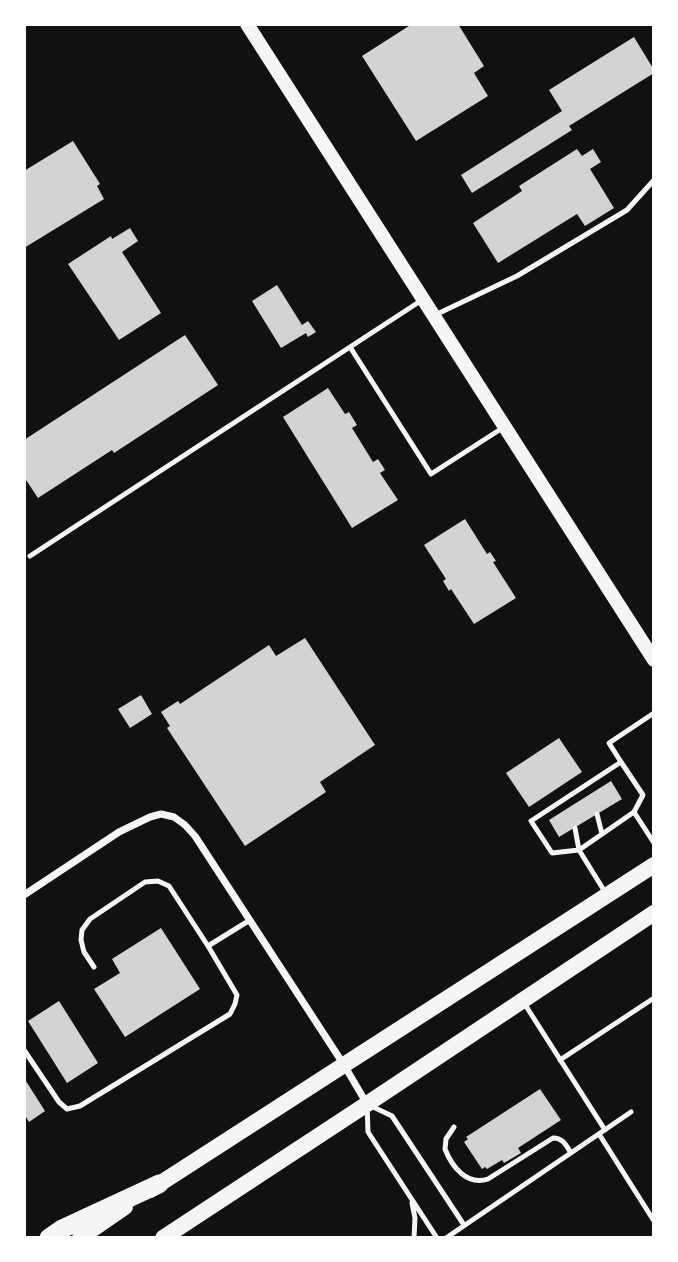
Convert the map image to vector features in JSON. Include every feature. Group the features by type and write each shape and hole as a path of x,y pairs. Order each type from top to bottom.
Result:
{"highway":[{"path":"49,1237 159,1184"}],"main road":[{"path":"247,24 653,660"},
{"path":"80,1237 653,865"},
{"path":"163,1237 653,913"}],"street":[{"path":"24,895 136,822 161,814 174,817 195,836 367,1104"}],"lane":[{"path":"433,316 517,276 627,211 653,180"},
{"path":"30,556 422,300"},
{"path":"350,347 431,474 504,427"},
{"path":"621,762 531,821 552,853 579,850 634,812 643,794 608,743 653,713"},
{"path":"591,782 593,792"},
{"path":"571,795 572,805"},
{"path":"634,812 653,843"},
{"path":"597,814 602,834"},
{"path":"575,828 579,850 607,895"},
{"path":"24,1050 59,1102 67,1108 80,1106 230,1014 235,1004 237,995 208,946 169,886 158,881 145,882 90,919 82,930 81,940 84,952 94,967"},
{"path":"208,946 250,920"},
{"path":"561,1060 653,998"},
{"path":"523,1000 561,1060 653,1222"},
{"path":"437,1237 368,1132 367,1104 392,1116 464,1225"},
{"path":"446,1237 631,1112"},
{"path":"454,1127 446,1139 445,1149 460,1174 474,1180 488,1179 553,1138 563,1141 571,1153"},
{"path":"410,1197 415,1218 414,1237"}],"building":[{"path":"412,24 458,24 484,66 474,73 488,96 416,141 362,56"},
{"path":"634,37 654,73 569,126 572,130 472,193 461,175 562,111 549,90"},
{"path":"73,141 100,184 97,186 104,199 24,248 24,171"},
{"path":"577,149 582,156 593,149 601,162 590,169 614,208 585,226 577,214 498,263 473,223 522,191 519,186"},
{"path":"130,228 138,241 122,252 161,313 119,340 68,264 111,236 112,239"},
{"path":"277,285 302,325 308,321 316,332 308,337 306,333 281,348 252,301"},
{"path":"185,335 218,385 114,453 112,450 38,498 24,477 24,440"},
{"path":"328,388 345,414 349,412 357,425 352,428 373,462 378,459 385,470 380,473 398,500 352,528 283,417"},
{"path":"465,519 487,554 490,552 496,561 493,562 516,598 474,624 451,589 449,591 443,581 446,579 424,545"},
{"path":"305,638 375,745 320,782 326,792 245,846 167,728 170,726 161,712 178,701 180,704 269,645 276,656"},
{"path":"141,695 152,714 130,728 118,709"},
{"path":"559,738 582,772 529,807 506,773"},
{"path":"611,781 622,799 559,837 549,820"},
{"path":"161,928 200,989 125,1037 94,989 120,973 112,959"},
{"path":"59,1001 98,1063 67,1083 28,1021"},
{"path":"24,1078 45,1111 29,1122 24,1118"},
{"path":"540,1089 561,1120 518,1148 521,1153 504,1163 502,1160 482,1169 464,1142 468,1139 466,1137"}]}
